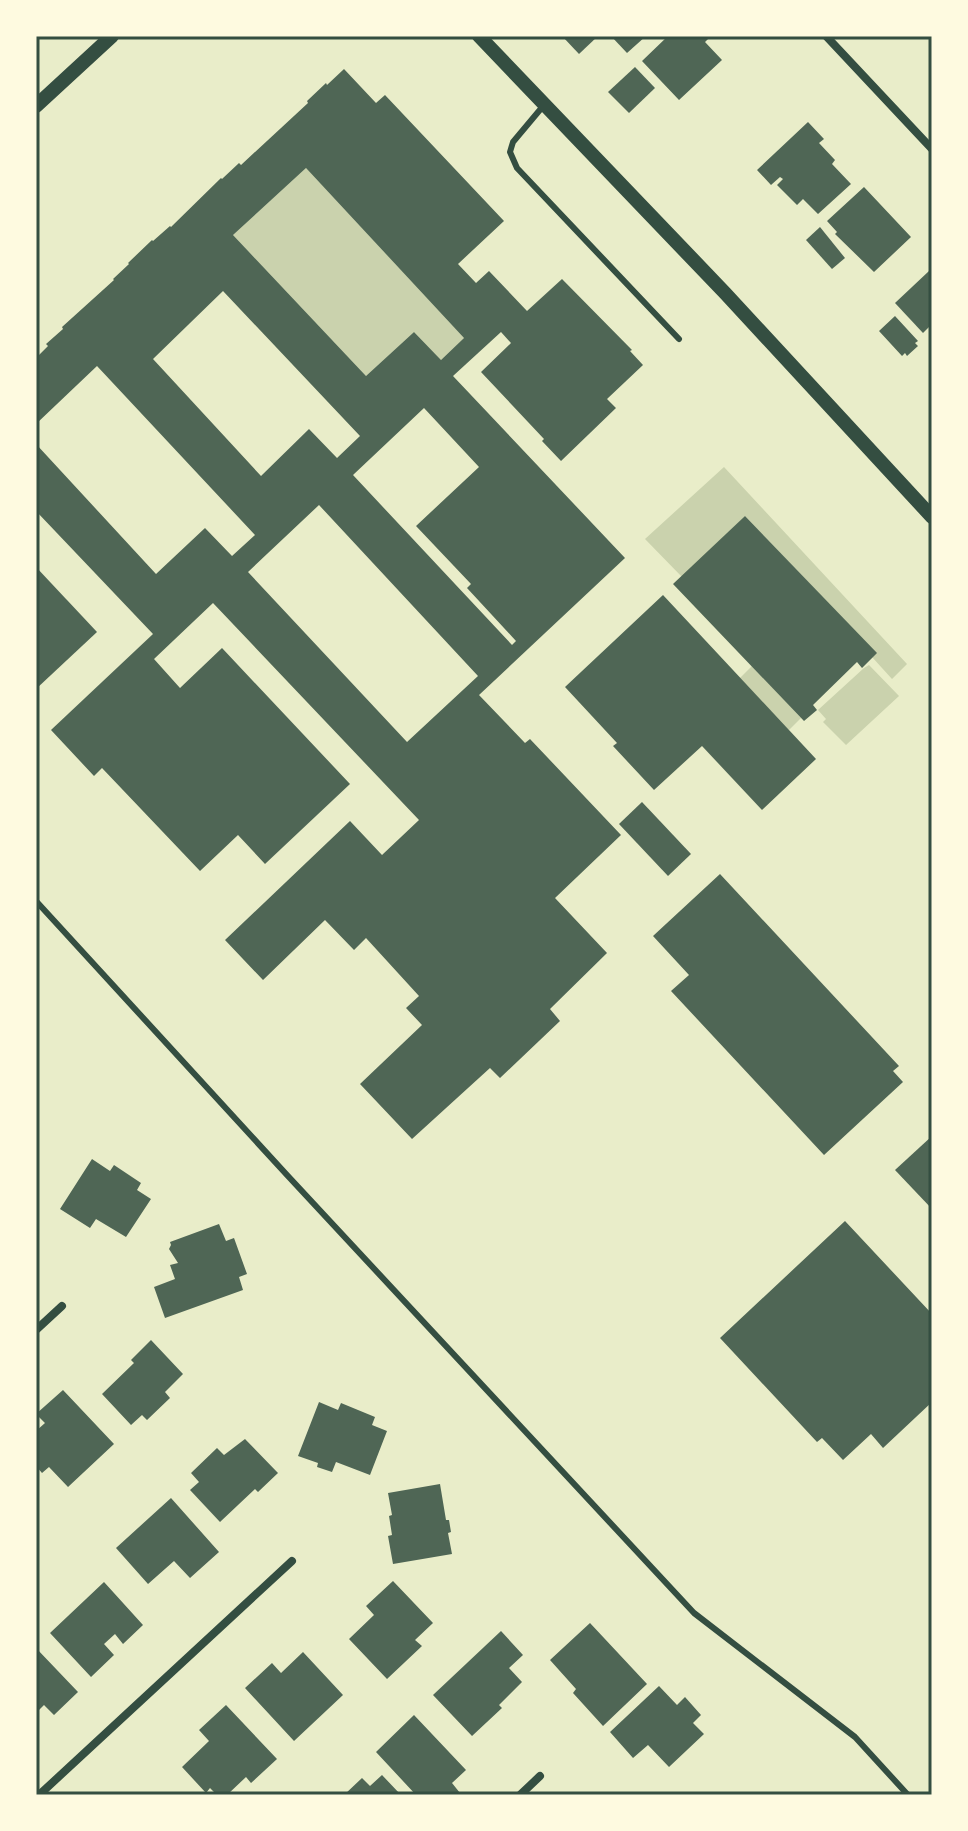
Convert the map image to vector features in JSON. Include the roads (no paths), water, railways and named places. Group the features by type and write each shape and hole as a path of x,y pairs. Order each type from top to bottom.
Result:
{"street":[{"path":"36,106 112,36"},
{"path":"479,36 725,293 932,517"},
{"path":"826,36 932,149"},
{"path":"36,1330 62,1306"},
{"path":"39,1795 292,1561"},
{"path":"520,1795 540,1776"}],"lane":[{"path":"544,105 513,142 510,152 517,168 679,339"},
{"path":"36,901 694,1613 855,1737 908,1795"}]}
